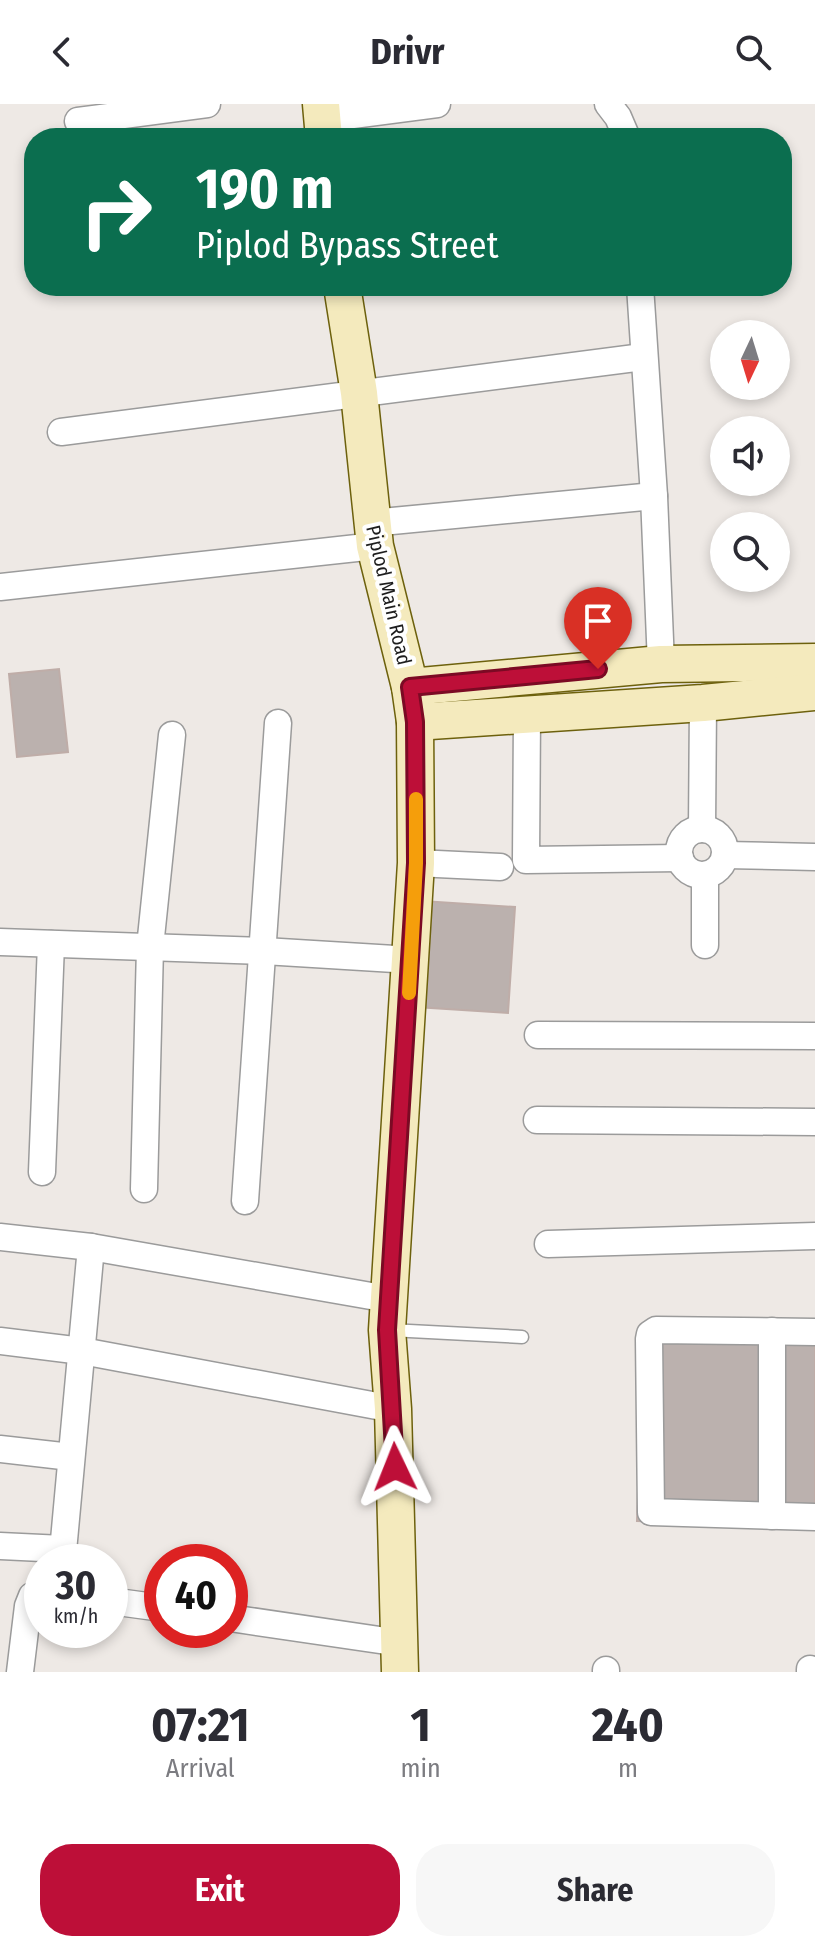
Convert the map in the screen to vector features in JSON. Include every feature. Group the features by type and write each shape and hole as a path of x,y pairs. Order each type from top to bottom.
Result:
{"street":[{"path":"78,121 207,104"},
{"path":"322,120 437,104"},
{"path":"608,104 623,128"},
{"name":"Piplod Main Road","path":"344,296 359,393 373,534 410,687 415,722 416,863 388,1314 400,1657"},
{"path":"640,296 661,664"},
{"path":"61,432 643,357"},
{"path":"0,587 654,496"},
{"path":"410,687 661,664 815,662"},
{"path":"415,722 703,703 815,692"},
{"path":"702,829 703,703"},
{"path":"527,716 526,860 680,858"},
{"path":"245,1201 278,723"},
{"path":"144,1189 150,947 172,735"},
{"path":"702,829 718,834 725,847 725,855 718,868 705,875 689,871 680,858 680,843 684,837 702,829"},
{"path":"725,855 815,857"},
{"path":"416,863 500,867"},
{"path":"705,875 705,945"},
{"path":"0,942 264,951 411,960"},
{"path":"42,1172 51,944"},
{"path":"538,1035 815,1036"},
{"path":"537,1120 815,1122"},
{"path":"548,1244 815,1236"},
{"path":"0,1237 91,1247 388,1314"},
{"path":"64,1544 91,1247"},
{"path":"815,1332 656,1330 649,1339 651,1512 815,1517"},
{"path":"772,1331 772,1516"},
{"path":"0,1341 82,1351 393,1409"},
{"path":"0,1449 71,1457"},
{"path":"0,1546 24,1550"},
{"path":"20,1672 12,1629 24,1612"},
{"path":"248,1622 400,1657"}],"lane":[{"path":"388,1314 522,1337"}],"building":[{"path":"59,669 68,752 17,757 9,674"},
{"path":"422,901 515,907 508,1013 416,1007"},
{"path":"643,1323 815,1328 815,1526 637,1521"}],"slow traffic":[{"path":"409,993 416,799"}],"route":[{"path":"395,1467 387,1330 416,863 415,722 410,687 598,669"}]}
